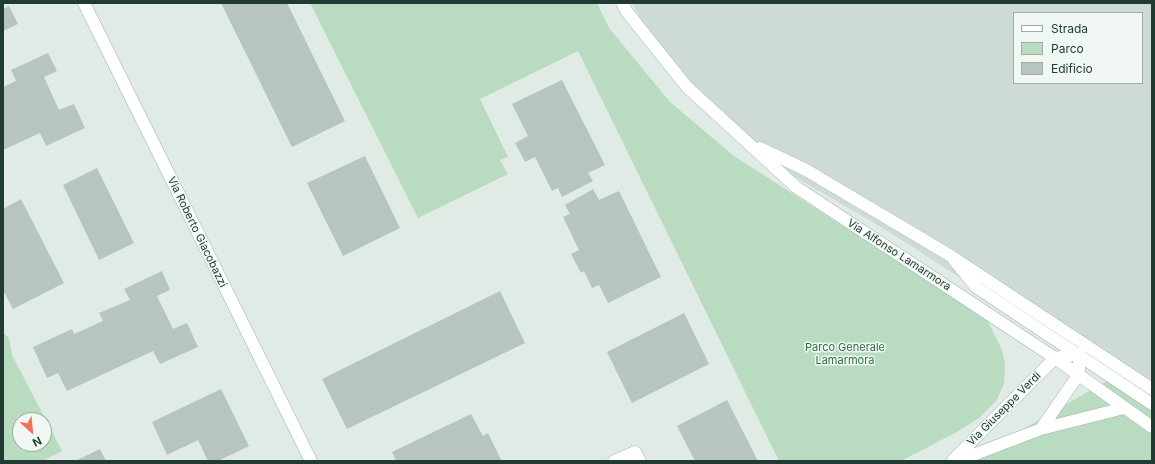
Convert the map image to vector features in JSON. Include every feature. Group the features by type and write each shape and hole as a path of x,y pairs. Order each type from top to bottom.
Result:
{"street":[{"name":"Via Roberto Giacobazzi","path":"84,3 311,461"},
{"name":"Via Alfonso Lamarmora","path":"622,3 627,12 687,87 796,187 1079,374 1152,427"},
{"name":"Via Alfonso Lamarmora","path":"750,144 806,170 951,256 1152,389"},
{"name":"Via Alfonso Lamarmora","path":"951,256 976,287 1079,354 1152,404"},
{"path":"1041,429 1079,374 1079,354 1055,358"},
{"name":"Via Giuseppe Verdi","path":"952,461 1055,358"},
{"name":"Via Giuseppe Verdi","path":"957,461 1041,429 1124,408"},
{"path":"614,461 635,452 640,461"}],"shaded area":[{"path":"632,3 1152,3 1152,411 1062,343 886,230 778,167 661,56"}],"green space":[{"name":"Parco Generale Lamarmora","path":"310,3 597,3 609,28 670,102 734,156 986,318 1002,350 1005,364 1004,384 996,401 979,418 957,432 901,461 779,461 578,51 480,99 508,157 500,160 508,174 418,218"},
{"path":"3,333 9,338 12,355 42,412 12,412 12,452 52,452 52,432 62,451 43,461 3,461"},
{"path":"1110,379 1152,411 1152,461 968,461"}],"building":[{"path":"221,3 287,3 345,121 292,147"},
{"path":"9,6 18,24 3,31 3,9"},
{"path":"48,53 57,71 44,77 59,110 74,104 85,128 46,146 40,133 3,150 3,87 16,81 11,70"},
{"path":"562,80 605,165 588,173 593,181 562,197 558,188 552,191 535,157 525,162 515,143 528,136 512,104"},
{"path":"365,156 400,228 343,256 307,183"},
{"path":"97,168 134,243 99,260 63,185"},
{"path":"593,189 599,200 619,191 661,277 608,303 599,285 592,288 584,271 581,273 571,254 579,250 563,217 570,214 565,205"},
{"path":"21,199 64,283 13,309 3,290 3,209"},
{"path":"162,271 170,290 157,296 173,329 187,323 198,347 160,364 153,351 67,391 58,373 47,378 33,347 72,329 74,334 103,321 99,313 130,300 124,289"},
{"path":"500,291 525,343 347,429 322,379"},
{"path":"684,313 709,364 632,403 607,352"},
{"path":"221,389 249,446 218,461 208,461 198,440 167,455 152,422"},
{"path":"727,400 758,461 695,461 677,426"},
{"path":"471,414 483,436 488,433 501,460 396,461 392,452"},
{"path":"100,449 106,461 75,461"}]}
